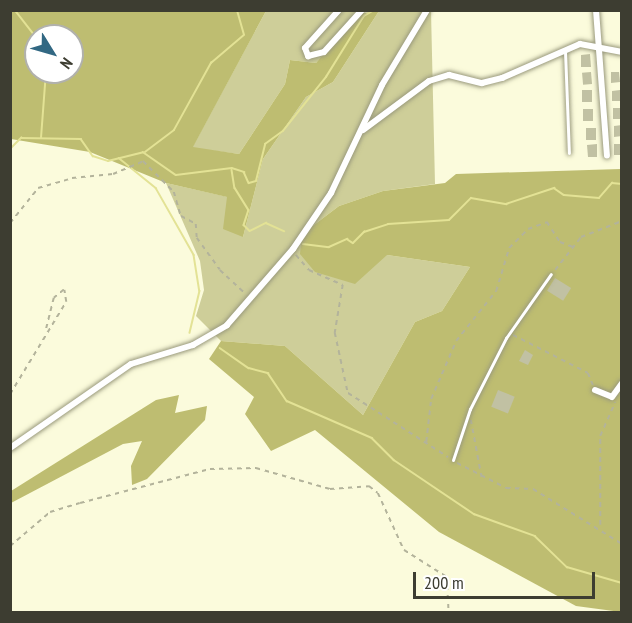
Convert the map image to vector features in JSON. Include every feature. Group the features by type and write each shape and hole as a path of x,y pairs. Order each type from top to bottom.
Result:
{"street":[{"path":"339,10 305,48 308,56 324,52 362,10"},
{"path":"10,448 131,364 211,336 249,300 292,249 331,194 360,132 427,10"},
{"path":"596,10 607,156"},
{"path":"360,132 429,81 449,75 482,83 565,50 599,45 621,52"},
{"path":"595,390 612,397 621,383"}],"lane":[{"path":"565,50 570,153"},
{"path":"453,460 470,409 509,333 551,274"}],"path":[{"path":"10,224 38,188 72,178 113,174 135,161 148,165 174,192 184,219 196,224 197,238 220,270 243,287 249,300"},
{"path":"551,274 581,237 621,221"},
{"path":"426,442 435,390 456,341 496,291 509,248 528,229 548,222 560,242 573,247"},
{"path":"292,249 309,270 343,285 335,333 348,393 482,478 533,489 571,515 600,526 621,544"},
{"path":"10,394 46,330 66,302 64,290 54,298 46,330"},
{"path":"509,333 588,373 595,390"},
{"path":"600,526 600,436 617,400"},
{"path":"470,409 482,478"},
{"path":"10,546 50,512 80,502 210,469 256,468 330,489 369,486 378,493 404,550 447,577 449,612"}],"green space":[{"path":"266,11 363,11 316,63 290,60 285,84 239,154 192,148"},
{"path":"379,11 431,11 435,184 383,191 339,206 302,234 387,255 470,267 442,311 415,322 363,415 285,346 221,341 196,316 204,290 200,261 166,183 228,197 243,237 263,159 306,97 333,82"}],"shaded area":[{"path":"10,11 266,11 193,147 239,154 285,84 290,60 316,63 357,14 379,11 333,82 306,97 263,159 243,237 223,229 227,197 166,183 90,152 11,139"},
{"path":"621,169 621,612 576,606 439,532 315,430 271,451 245,414 254,397 209,359 221,341 285,346 363,415 415,322 442,311 470,267 387,255 355,284 315,272 300,254 302,234 339,206 383,191 445,183 456,174"},
{"path":"179,395 175,413 207,406 205,420 147,479 132,485 131,466 142,441 123,444 11,503 11,491 156,400"}],"building":[{"path":"590,54 591,67 581,67 581,55"},
{"path":"591,72 592,84 583,85 582,73"},
{"path":"611,72 619,72 620,82 611,83"},
{"path":"582,90 592,90 592,102 582,102"},
{"path":"620,90 621,101 612,101 612,91"},
{"path":"613,108 622,108 622,119 613,119"},
{"path":"583,109 593,109 593,121 583,121"},
{"path":"622,125 622,136 614,137 614,126"},
{"path":"586,128 596,128 596,140 586,140"},
{"path":"597,144 597,157 588,157 587,145"},
{"path":"614,144 622,144 622,155 614,155"},
{"path":"555,278 571,288 563,301 547,291"},
{"path":"525,350 533,355 528,365 519,361"},
{"path":"498,390 515,397 508,413 491,407"}],"waterway":[{"path":"15,10 26,24"},
{"path":"145,152 174,130 211,63 244,35 237,10"},
{"path":"10,149 21,138 81,139 93,156 108,161 143,152 176,175 232,168 244,172 249,183 256,181 265,144 283,131 326,77 364,16 374,10"},
{"path":"41,138 45,84"},
{"path":"119,158 156,188 194,255 200,291 190,333"},
{"path":"232,170 235,188 249,210 244,225 250,231 266,223 284,231"},
{"path":"303,244 329,247 347,239 353,243 364,232 388,224 449,220 471,198 506,204 554,188 564,195 599,198 612,183 622,184"},
{"path":"220,348 249,368 268,373 287,401 372,438 394,460 474,514 535,536 567,567 622,583"}]}
